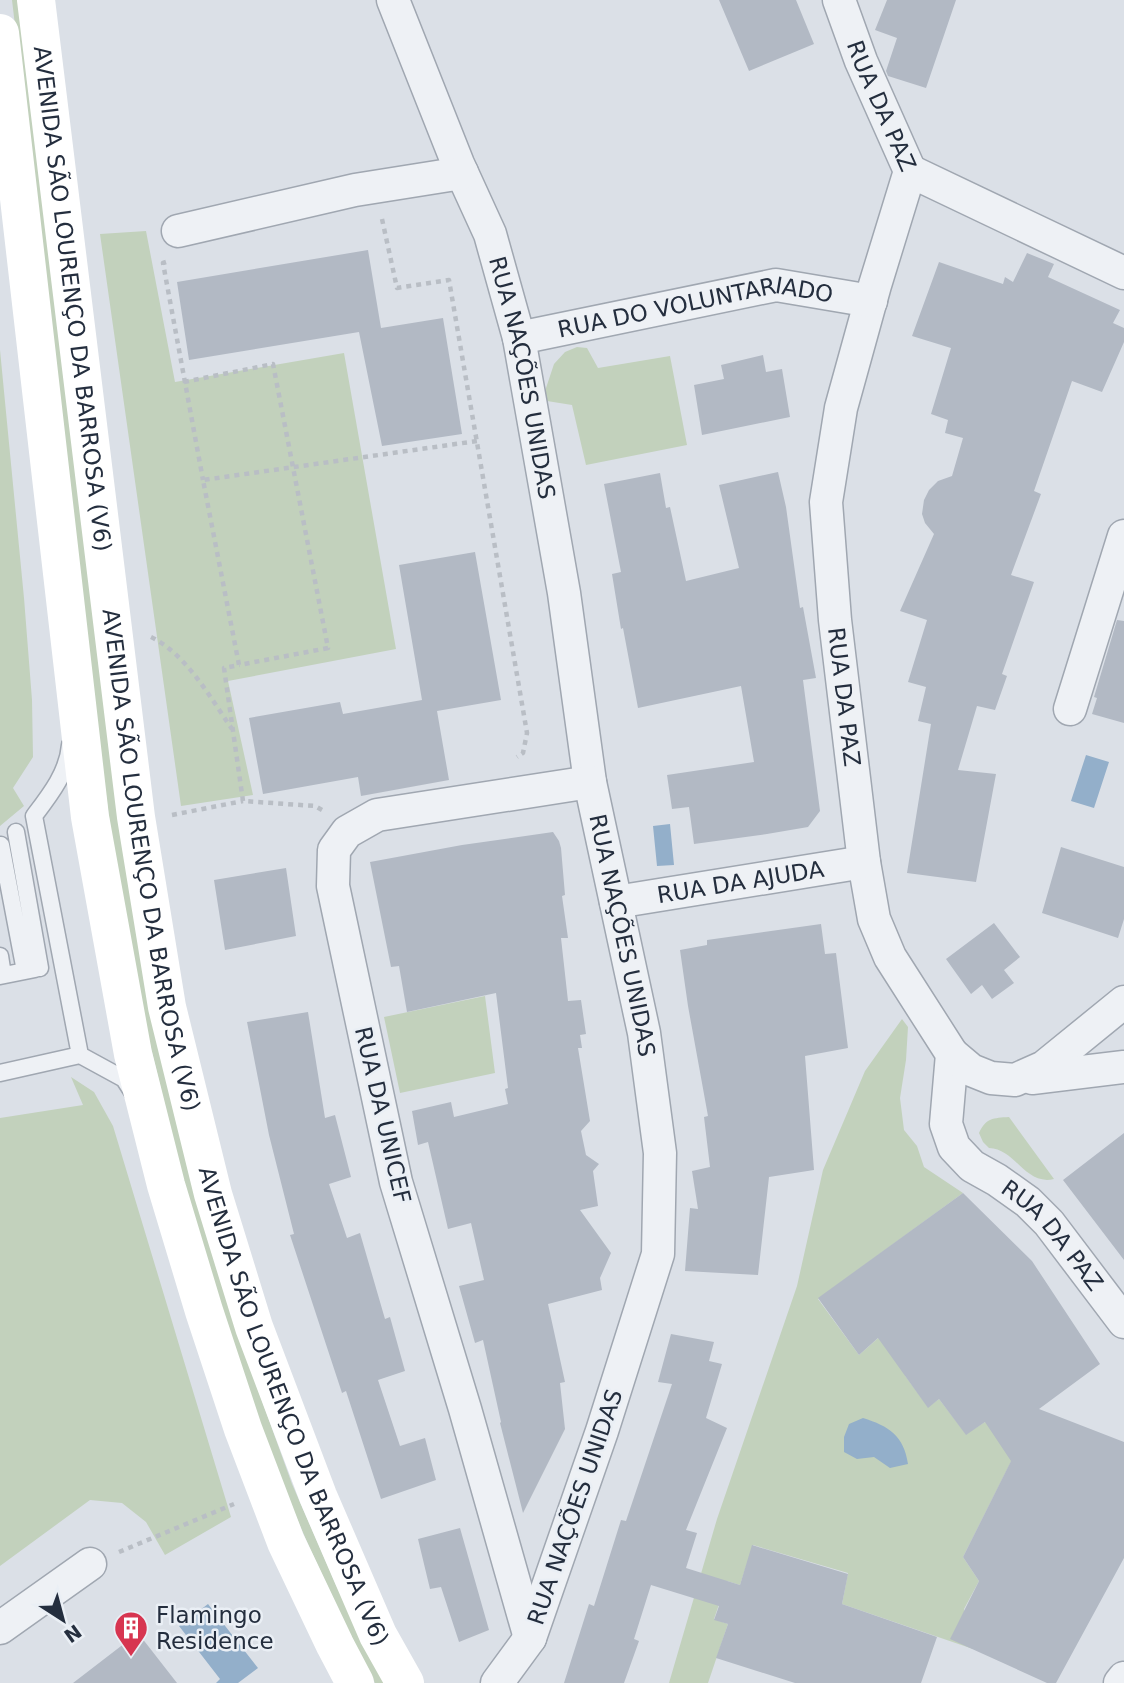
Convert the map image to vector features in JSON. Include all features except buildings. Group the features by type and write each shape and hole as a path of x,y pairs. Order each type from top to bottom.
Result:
{"main road":[{"name":"AVENIDA SÃO LOURENÇO DA BARROSA (V6)","path":"36,0 136,817 167,1007 213,1194 254,1327 318,1496 378,1635 404,1683"},
{"name":"AVENIDA SÃO LOURENÇO DA BARROSA (V6)","path":"0,33 90,817 133,1054 166,1185 243,1429 286,1542 355,1683"}],"street":[{"name":"RUA NAÇÕES UNIDAS","path":"393,0 462,173 490,234 519,338 564,593 590,782 644,1033 660,1153 658,1254 602,1430 530,1638 498,1683"},
{"name":"RUA DA PAZ","path":"839,0 861,61 911,171 841,408 826,502 835,620 864,862 874,919 890,957 952,1054 946,1124 954,1147 972,1166 1028,1202 1049,1223 1124,1322"},
{"path":"911,171 1124,273"},
{"path":"177,246 355,190 462,173"},
{"name":"RUA DO VOLUNTARIADO","path":"519,338 776,285 871,301"},
{"path":"1070,709 1124,536"},
{"name":"RUA DA UNICEF","path":"530,1638 465,1409 396,1182 333,886 334,850 347,832 377,815 590,782"},
{"name":"RUA DA AJUDA","path":"616,902 864,862"},
{"path":"1015,1080 1044,1067 1124,1002"},
{"path":"952,1054 971,1070 990,1078 1015,1080 1124,1067"},
{"path":"0,1629 90,1564"},
{"path":"1120,1683 1124,1678"}],"lane":[{"path":"32,969 0,845 34,816 54,789 69,757 75,680"},
{"path":"34,816 79,1055"},
{"path":"16,832 32,969"},
{"path":"0,956 2,975 61,962"},
{"path":"0,1073 79,1055 124,1079 149,1116"}],"path":[{"path":"382,215 397,288 449,280 527,733 523,753 513,760"},
{"path":"177,246 163,262 239,665"},
{"path":"184,382 273,364 328,648 224,668 243,801"},
{"path":"204,480 477,441"},
{"path":"146,635 163,643 180,658 232,729"},
{"path":"166,817 243,801 316,806 329,814"},
{"path":"90,1564 238,1502"}],"green space":[{"path":"12,0 23,0 70,423 257,1387 292,1484 336,1585 386,1683 375,1683 308,1544 270,1456 193,1222 139,998 118,883 104,780"},
{"path":"146,231 175,382 344,353 396,649 228,681 253,795 181,806 100,234"},
{"path":"577,347 587,348 598,368 670,356 687,445 586,465 572,405 547,401 545,391 554,364 565,352"},
{"path":"0,350 24,598 32,700 33,757 13,788 24,806 0,826"},
{"path":"485,996 495,1073 400,1093 384,1017"},
{"path":"902,1019 908,1027 900,1098 904,1130 917,1146 924,1167 963,1193 818,1299 859,1355 885,1332 906,1377 928,1407 939,1399 966,1434 985,1422 1037,1410 963,1557 979,1581 964,1609 973,1649 842,1604 848,1573 753,1545 740,1585 727,1581 714,1619 728,1624 708,1683 669,1683 717,1519 797,1286 823,1170 865,1071"},
{"path":"71,1077 94,1092 113,1126 231,1517 165,1555 146,1522 122,1503 90,1500 0,1566 0,1118 83,1105"},
{"path":"1009,1117 1054,1179 1035,1177 1006,1154 989,1148 983,1142 979,1133 984,1124 994,1119"}],"water":[{"path":"1086,755 1109,762 1094,808 1071,801"},
{"path":"670,824 674,865 657,866 653,826"},
{"path":"863,1418 888,1429 899,1439 908,1464 890,1468 874,1457 857,1459 844,1452 844,1437 849,1424"},
{"path":"208,1604 258,1668 238,1683 216,1683 220,1679 179,1626"}],"place":[{"name":"Flamingo Residence","path":"131,1658"}]}
